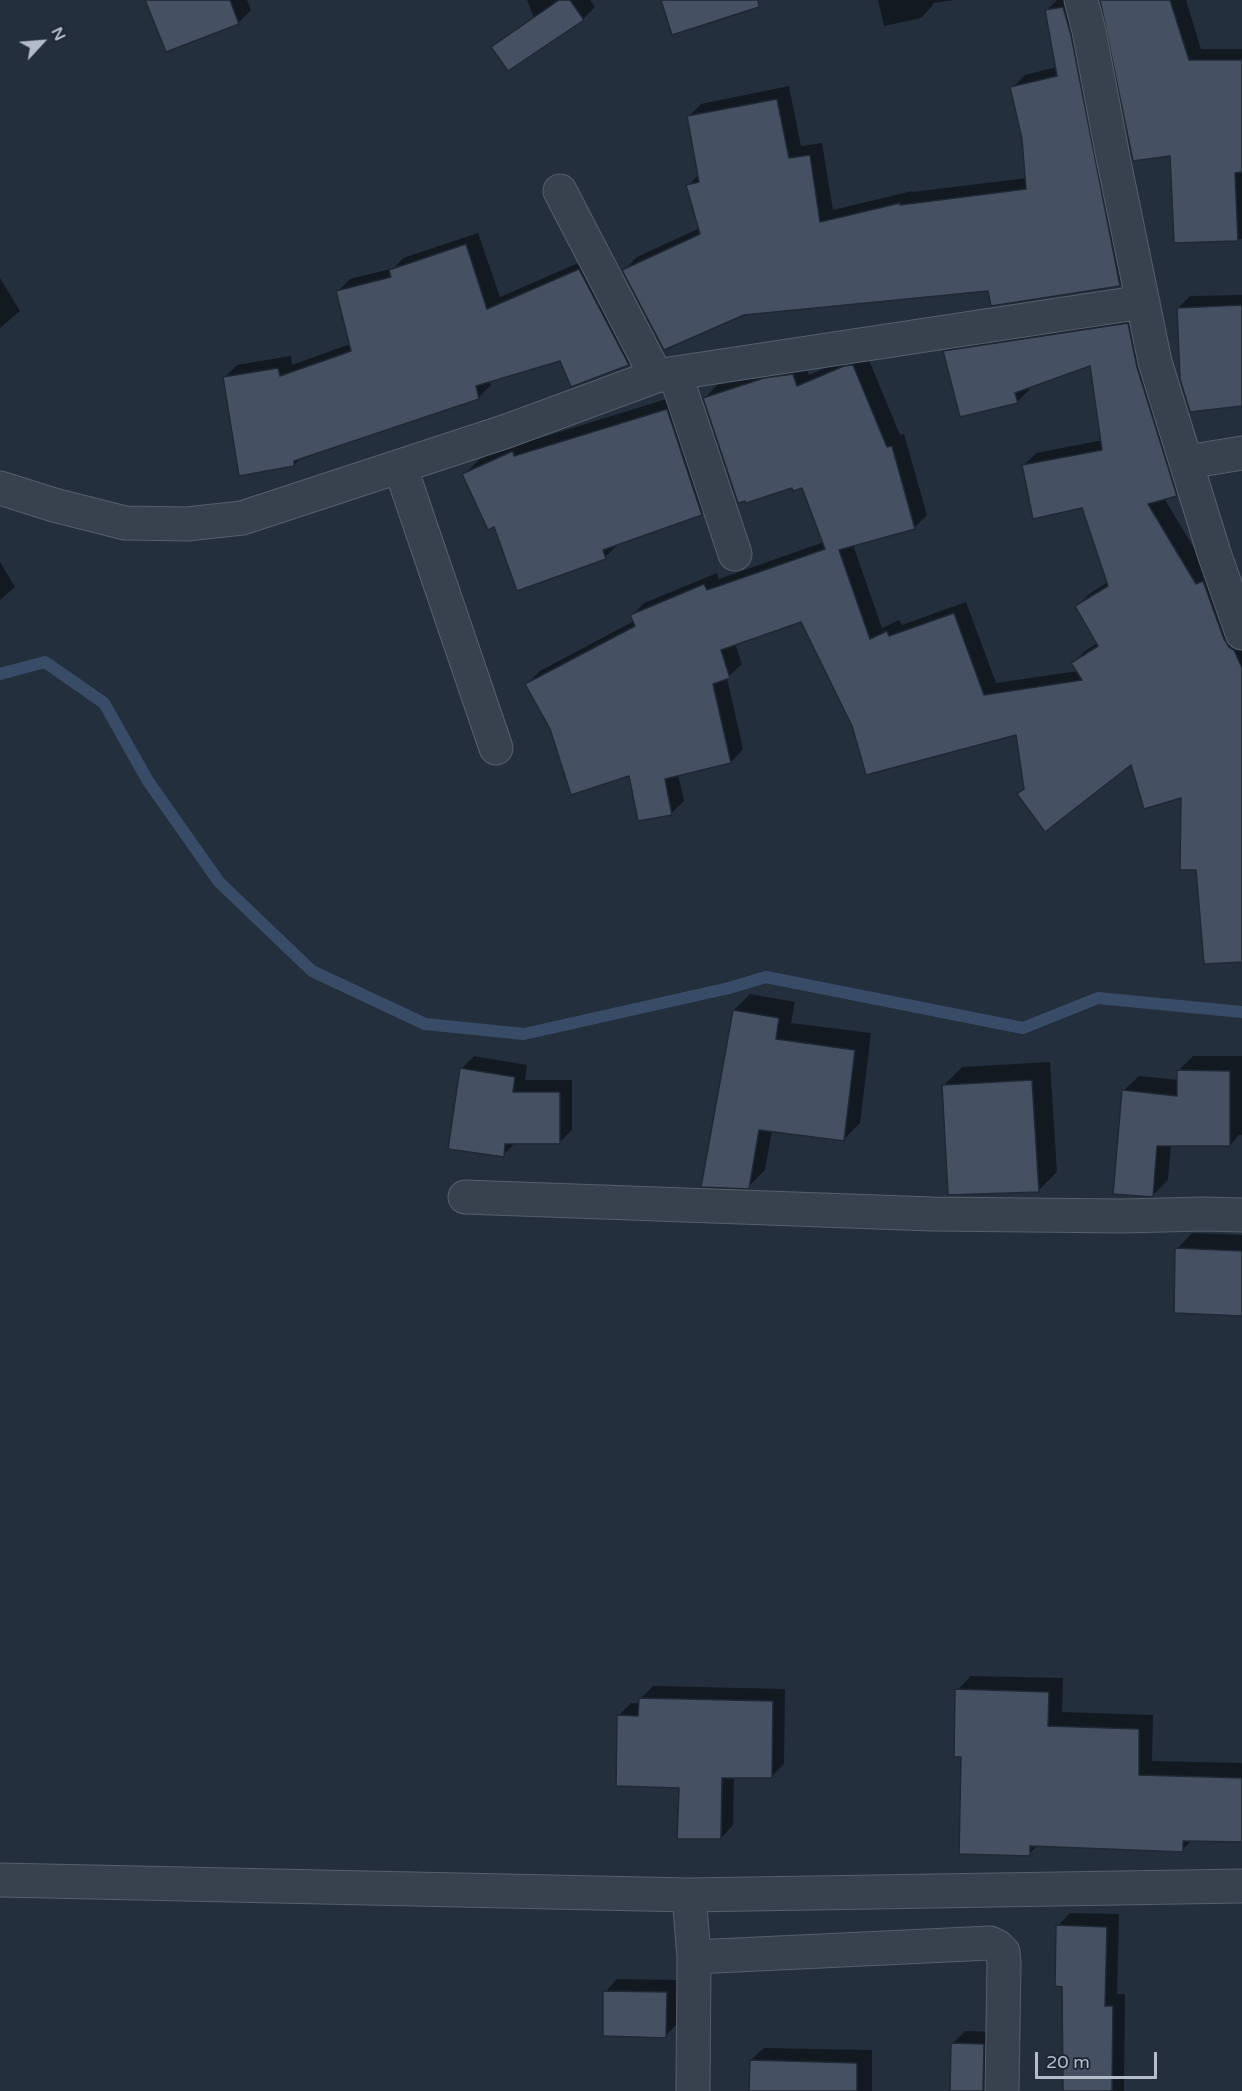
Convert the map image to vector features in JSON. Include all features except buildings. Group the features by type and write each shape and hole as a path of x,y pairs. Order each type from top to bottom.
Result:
{"street":[{"path":"1081,0 1155,362 1242,633"},
{"path":"560,191 665,374 735,554"},
{"path":"0,488 54,505 125,523 187,524 242,518 507,431 665,374 1143,302"},
{"path":"1187,462 1242,453"},
{"path":"400,466 496,748"},
{"path":"465,1197 932,1214 1242,1215"},
{"path":"0,1880 689,1895 1242,1886"},
{"path":"689,1895 694,1957 693,2091"},
{"path":"694,1957 990,1943 1003,1952 1004,1964 1002,2091"}],"waterway":[{"path":"0,674 45,662 104,703 148,781 219,882 312,971 425,1024 524,1034 729,988 766,977 1023,1028 1098,998 1242,1012"}]}
